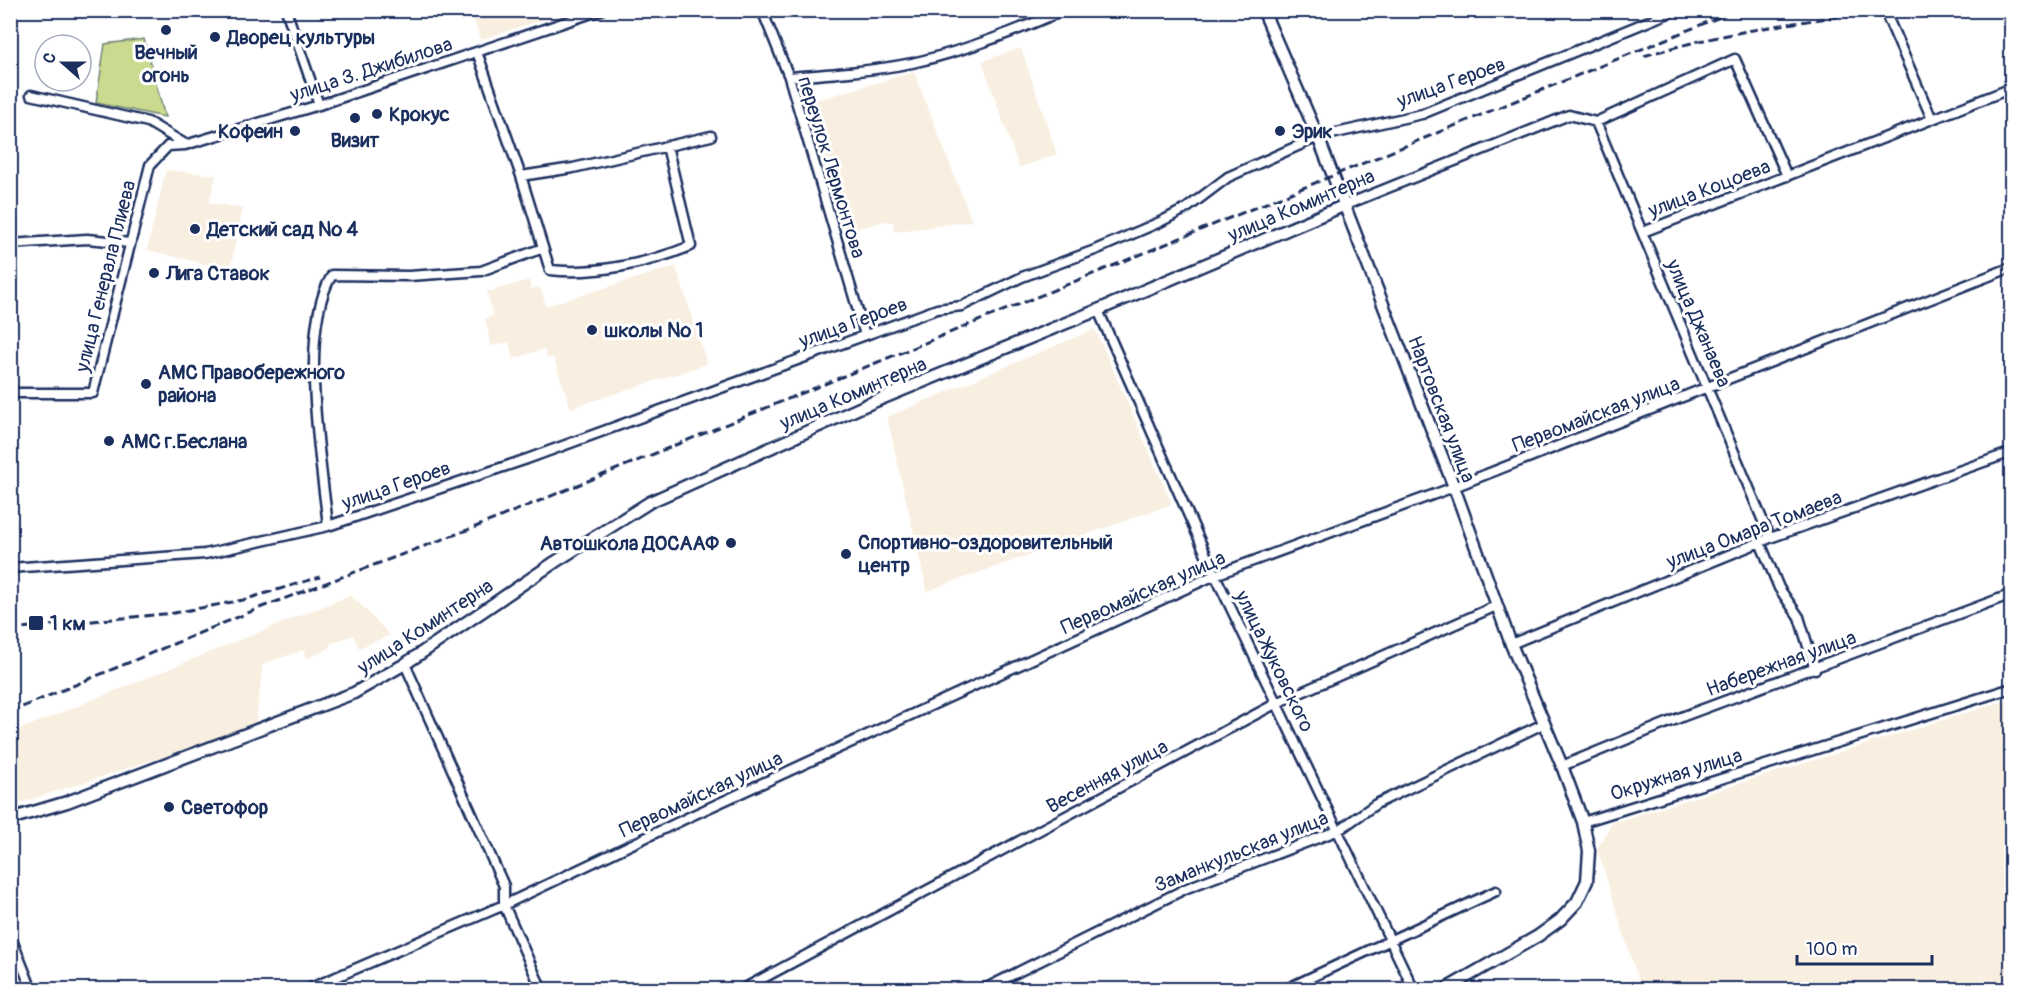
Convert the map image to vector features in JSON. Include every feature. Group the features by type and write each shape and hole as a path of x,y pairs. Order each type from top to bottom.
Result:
{"street":[{"path":"286,10 320,105"},
{"name":"улица З. Джибилова","path":"185,145 320,105 601,10"},
{"name":"переулок Лермонтова","path":"762,10 789,77 865,335"},
{"path":"789,77 911,63 956,52 1012,33 1064,10"},
{"name":"Нартовская улица","path":"1263,10 1318,137 1454,487 1496,606 1583,822"},
{"name":"улица Героев","path":"10,568 205,554 328,526 527,459 937,309 962,306 1022,277 1095,250 1187,208 1228,177 1318,137 1422,114 1676,10"},
{"path":"1887,16 1932,119"},
{"path":"477,52 521,176 550,270 588,270 663,257 691,246 667,146"},
{"name":"улица Коцоева","path":"1596,122 1735,59 1787,176"},
{"name":"улица Коцоева","path":"1643,232 2012,88"},
{"path":"31,95 148,122 185,145"},
{"name":"улица Коминтерна","path":"10,819 67,802 354,693 405,664 555,562 650,502 866,405 1343,206 1569,115 1596,122"},
{"name":"улица Джанаева","path":"1596,122 1709,387 1770,538"},
{"path":"521,176 711,136"},
{"name":"улица Генерала Плиева","path":"10,393 93,393 150,165 168,146 185,145"},
{"path":"10,244 87,238 130,243"},
{"path":"328,526 313,377 323,291 332,275 409,276 481,271 543,248"},
{"name":"Первомайская улица","path":"306,990 504,905 691,816 1215,575 1454,487 2012,267"},
{"name":"улица Жуковского","path":"1098,310 1215,575 1414,990"},
{"name":"улица Омара Томаева","path":"1511,644 1770,538 2012,452"},
{"path":"1760,542 1779,588 1799,617 1815,669"},
{"name":"Набережная улица","path":"1562,766 1683,716 1815,669 2012,594"},
{"name":"Весенняя улица","path":"741,990 1277,704 1496,606"},
{"path":"405,664 504,886 504,905 542,990"},
{"name":"Окружная улица","path":"1583,822 2012,688"},
{"name":"Заманкульская улица","path":"982,990 1187,888 1339,830 1376,804 1543,724"},
{"path":"1444,990 1538,936 1560,920 1577,902 1587,881 1589,865 1583,822"},
{"path":"1284,990 1496,891"},
{"path":"10,935 32,990"}],"shaded area":[{"path":"471,10 568,10 568,11 480,40"},
{"path":"1021,48 1057,154 1019,168 982,61"},
{"path":"914,72 972,221 894,232 893,222 885,221 848,231 827,176 806,103"},
{"name":"Детский сад № 4","path":"166,170 216,175 209,203 243,208 230,270 147,250"},
{"name":"школы № 1","path":"676,266 707,364 571,408 553,357 547,359 544,349 513,359 509,342 491,346 485,318 493,316 487,292 529,280 531,289 540,287 546,306"},
{"path":"1095,329 1172,504 927,591 887,417"},
{"path":"351,595 390,635 359,648 353,635 330,644 330,648 307,659 303,650 263,664 255,727 11,806 11,733"},
{"path":"2011,699 2011,989 1641,989 1597,848 1612,823"}],"green space":[{"path":"144,39 165,117 96,103 105,44"}],"railway":[{"path":"10,712 262,607 478,526 1737,10"},
{"path":"1644,56 1733,34 1885,10"},
{"path":"10,629 174,613 243,600 320,577"}],"place":[{"name":"Вечный огонь","path":"166,30"},
{"name":"Дворец культуры","path":"215,37"},
{"name":"Крокус","path":"377,114"},
{"name":"Визит","path":"355,118"},
{"name":"Кофеин","path":"295,131"},
{"name":"Эрик","path":"1280,131"},
{"name":"Детский сад № 4","path":"195,229"},
{"name":"Лига Ставок","path":"154,273"},
{"name":"школы № 1","path":"592,330"},
{"name":"АМС Правобережного района","path":"146,384"},
{"name":"АМС г.Беслана","path":"109,441"},
{"name":"Автошкола ДОСААФ","path":"731,543"},
{"name":"Спортивно-оздоровительный центр","path":"846,554"},
{"name":"1 км","path":"36,623"},
{"name":"Светофор","path":"169,807"}]}
